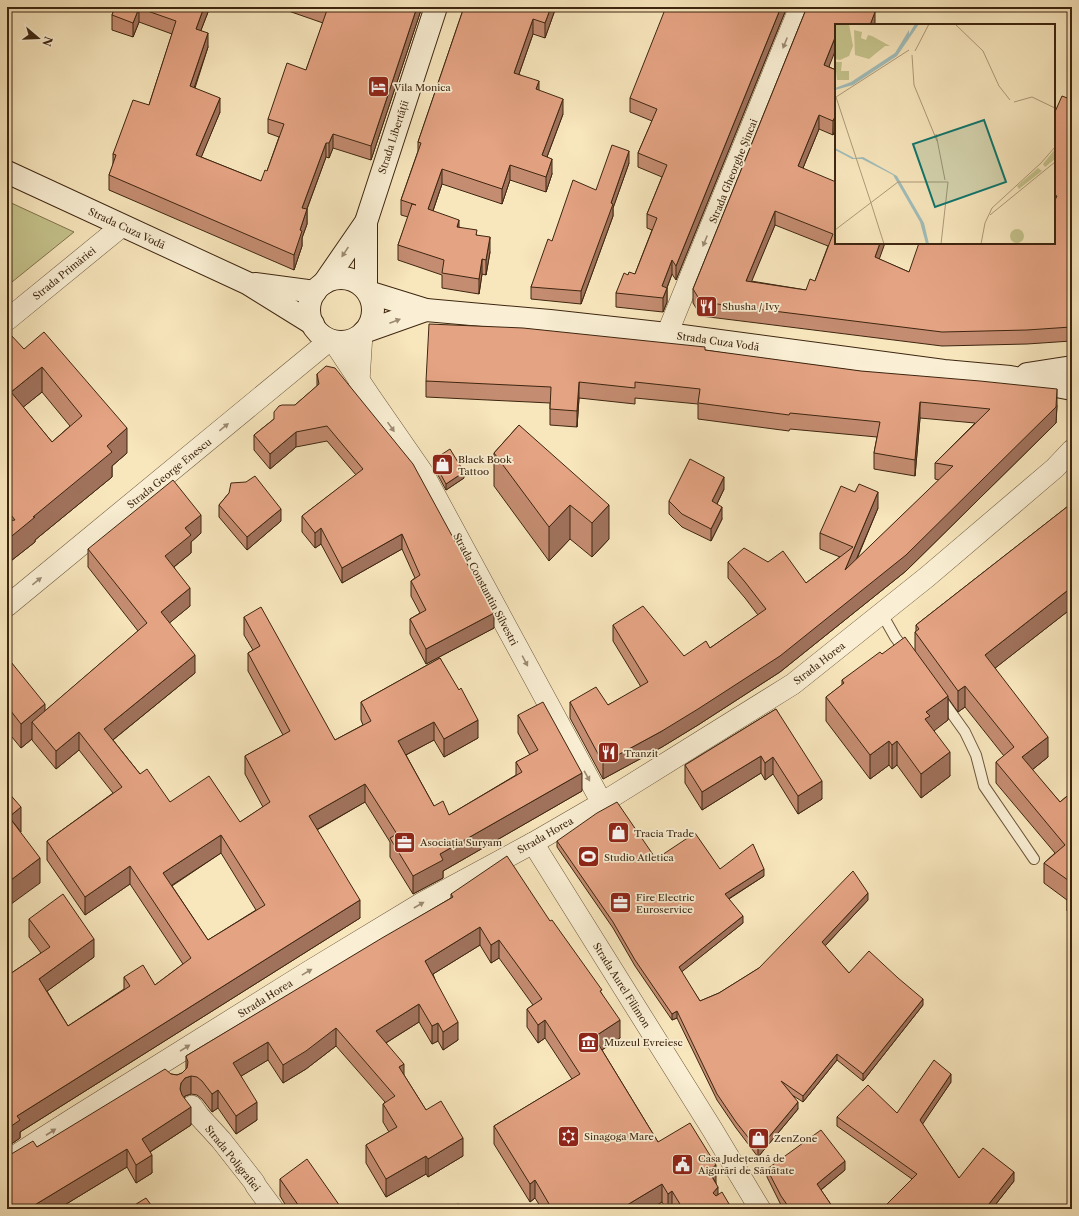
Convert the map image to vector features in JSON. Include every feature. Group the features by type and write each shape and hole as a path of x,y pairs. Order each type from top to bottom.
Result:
{"main road":[{"name":"Strada Libertății","path":"320,288 366,222 436,7"},
{"name":"Strada Cuza Vodă","path":"7,172 247,283 313,324"},
{"name":"Strada Libertății","path":"366,222 367,290"},
{"path":"346,278 353,280 367,290 372,302 373,312 370,323 363,333 354,339 344,342 332,340 321,335 313,324 310,311 312,298 320,288 331,280 346,278"},
{"name":"Strada Cuza Vodă","path":"247,283 320,288"},
{"name":"Strada Cuza Vodă","path":"367,290 426,310 550,321 667,334 944,371 1010,377 1072,389"},
{"name":"Strada Cuza Vodă","path":"363,333 426,310"},
{"name":"Strada Cuza Vodă","path":"1010,377 1072,367"}],"street":[{"name":"Strada Gheorghe Șincai","path":"667,334 800,7"},
{"name":"Strada Primăriei","path":"7,320 122,226"},
{"path":"363,333 364,388"},
{"name":"Strada Constantin Silvestri","path":"332,340 423,473 602,803"},
{"name":"Strada George Enescu","path":"7,606 332,340"},
{"name":"Strada Horea","path":"1055,468 1072,436"},
{"name":"Strada Horea","path":"7,1161 308,972 422,903 533,843 602,803 793,684 928,577 1055,468 1072,450"},
{"name":"Strada Aurel Filimon","path":"533,843 712,1129 760,1209"},
{"path":"163,1062 176,1081"},
{"name":"Strada Poligrafiei","path":"195,1111 221,1140 273,1209"}],"lane":[{"path":"882,614 895,637 914,662"},
{"path":"932,688 965,732 976,755 984,786 1034,859"}],"shaded area":[{"path":"7,201 74,232 7,286"}],"building":[{"path":"115,7 204,7 196,29 208,33 190,86 220,98 196,155 261,181 265,170 267,171 284,124 268,119 287,63 306,70 327,10 319,7 417,7 371,146 333,134 329,143 326,143 302,208 307,209 294,255 109,175 116,155 113,154 133,100 149,105 176,21 139,8 133,23 112,15"},
{"path":"464,7 551,7 545,23 533,19 514,73 539,81 536,89 563,99 542,155 552,159 546,177 510,165 502,189 442,169 428,209 459,220 457,227 477,230 476,235 490,237 486,260 482,259 479,279 442,273 444,260 398,245 412,204 416,205 401,200 421,143 418,142"},
{"path":"666,7 781,7 676,266 672,260 662,286 667,288 663,298 616,293 624,273 628,275 629,272 635,274 657,218 647,214 667,165 638,153 657,109 630,98"},
{"path":"807,7 863,7 875,12 870,24 835,24 835,38 824,65 835,70 835,116 833,121 819,115 798,166 835,182 835,244 880,244 875,257 909,272 919,244 1055,244 1055,200 1057,196 1055,195 1055,112 1062,96 1070,99 1072,94 1071,327 1027,330 942,332 701,302 693,289","holes":["775,211 833,234 815,281 810,279 806,290 746,281"]},
{"path":"612,145 629,151 611,203 613,204 581,291 531,287 548,239 552,241 573,180 596,190"},
{"path":"429,324 523,328 705,347 705,350 861,371 1057,389 1056,407 906,555 780,656 662,731 603,763 570,702 596,687 608,705 648,682 613,625 643,606 684,656 706,641 710,648 766,609 728,562 744,548 768,562 783,551 806,583 853,547 820,533 841,486 855,492 859,484 878,492 845,570 953,466 935,463 990,409 920,402 915,460 874,453 880,422 790,413 789,415 698,403 700,389 635,382 635,388 579,382 577,411 550,409 551,387 426,381"},
{"path":"44,332 127,428 107,446 112,452 7,540 7,521 15,520 7,510 7,337 10,334 24,349","holes":["42,367 82,416 52,442 11,392"]},
{"path":"326,366 335,368 413,464 494,613 426,649 410,619 426,610 411,581 420,575 402,534 342,568 321,528 315,533 302,516 363,469 327,426 296,432 270,454 254,435 274,419 274,412 279,406 295,405 319,384 317,374"},
{"path":"519,425 609,505 592,523 570,505 549,527 494,453"},
{"path":"450,449 464,472 446,484 433,460"},
{"path":"690,459 724,477 712,501 722,507 711,529 682,514 669,501"},
{"path":"255,476 281,509 247,537 219,505 229,493 231,483 246,482"},
{"path":"173,480 201,515 185,528 191,535 165,556 190,588 161,612 195,655 104,729 140,774 147,769 170,802 209,776 240,822 270,802 245,756 290,731 248,653 260,646 244,617 261,607 335,740 371,721 361,702 440,658 459,690 461,688 478,720 444,739 434,722 398,741 434,806 443,801 449,815 522,772 516,762 538,750 518,715 543,702 582,773 440,854 443,860 413,876 390,838 397,834 365,784 309,816 360,900 17,1116 20,1120 7,1129 7,976 50,947 29,919 63,894 94,939 39,979 68,1026 130,986 124,977 143,965 155,985 191,958 130,866 85,897 47,841 122,787 79,732 56,751 32,722 147,623 88,549","holes":["221,835 265,905 208,940 163,873"]},
{"path":"1072,503 1072,587 985,655 1048,737 1022,757 1060,802 1072,792 1072,883 1044,863 1065,845 996,762 1014,747 965,686 958,691 915,632 919,629 916,625"},
{"path":"905,637 948,696 926,712 930,716 925,719 950,752 921,774 897,741 892,745 889,741 870,755 826,697 844,683 842,680 880,652 882,654"},
{"path":"7,657 45,704 21,724 7,706"},
{"path":"776,709 822,781 798,796 773,757 765,763 761,756 702,792 685,765"},
{"path":"7,791 21,807 9,817 40,858 7,883"},
{"path":"617,802 656,859 695,833 720,869 753,844 764,869 725,894 743,916 679,967 700,1001 719,993 759,968 853,871 868,893 822,942 849,973 869,951 923,999 863,1074 837,1054 803,1096 781,1081 798,1102 758,1150 736,1122 717,1094 677,1011 672,1014 635,960 613,922 557,841 597,813"},
{"path":"507,856 550,921 552,920 602,990 600,991 620,1020 594,1037 658,1142 690,1123 716,1165 708,1170 718,1187 713,1193 716,1196 722,1192 732,1209 683,1209 672,1191 668,1194 662,1184 622,1209 552,1209 535,1180 530,1184 494,1126 580,1074 545,1020 538,1025 527,1009 542,999 499,940 491,945 480,927 425,961 458,1022 443,1032 438,1023 432,1026 419,1004 376,1031 404,1064 399,1067 426,1110 441,1101 463,1138 428,1159 426,1156 386,1179 366,1145 397,1127 383,1104 395,1096 336,1028 306,1051 283,1065 268,1042 233,1063 257,1102 236,1116 218,1090 212,1094 197,1077 191,1076 185,1078 181,1083 180,1089 182,1095 191,1107 142,1139 152,1155 136,1165 127,1149 28,1209 7,1209 7,1155 33,1141 37,1147 165,1069 171,1074 177,1075 182,1073 187,1068 188,1062 186,1056 453,897 451,894"},
{"path":"1072,886 1072,894 1067,891"},
{"path":"934,1060 951,1074 920,1120 959,1178 983,1148 1014,1172 985,1209 882,1209 917,1174 837,1117 868,1085 897,1113"},
{"path":"821,1130 845,1161 817,1184 834,1209 790,1209 781,1196 767,1169"},
{"path":"307,1159 342,1209 301,1209 280,1179"},
{"path":"146,1198 154,1209 128,1209"},
{"path":"458,1204 466,1209 450,1209"}],"place":[{"name":"Vila Monica","path":"379,87"},
{"name":"Shusha / Ivy","path":"707,306"},
{"name":"Black Book Tattoo","path":"443,465"},
{"name":"Tranzit","path":"608,753"},
{"name":"Tracia Trade","path":"618,833"},
{"name":"Asociația Suryam","path":"405,842"},
{"name":"Studio Atletica","path":"589,857"},
{"name":"Fire Electric Euroservice","path":"620,903"},
{"name":"Muzeul Evreiesc","path":"588,1042"},
{"name":"Sinagoga Mare","path":"569,1136"},
{"name":"ZenZone","path":"759,1138"},
{"name":"Casa Județeană de Aigurări de Sănătate","path":"683,1164"}]}
